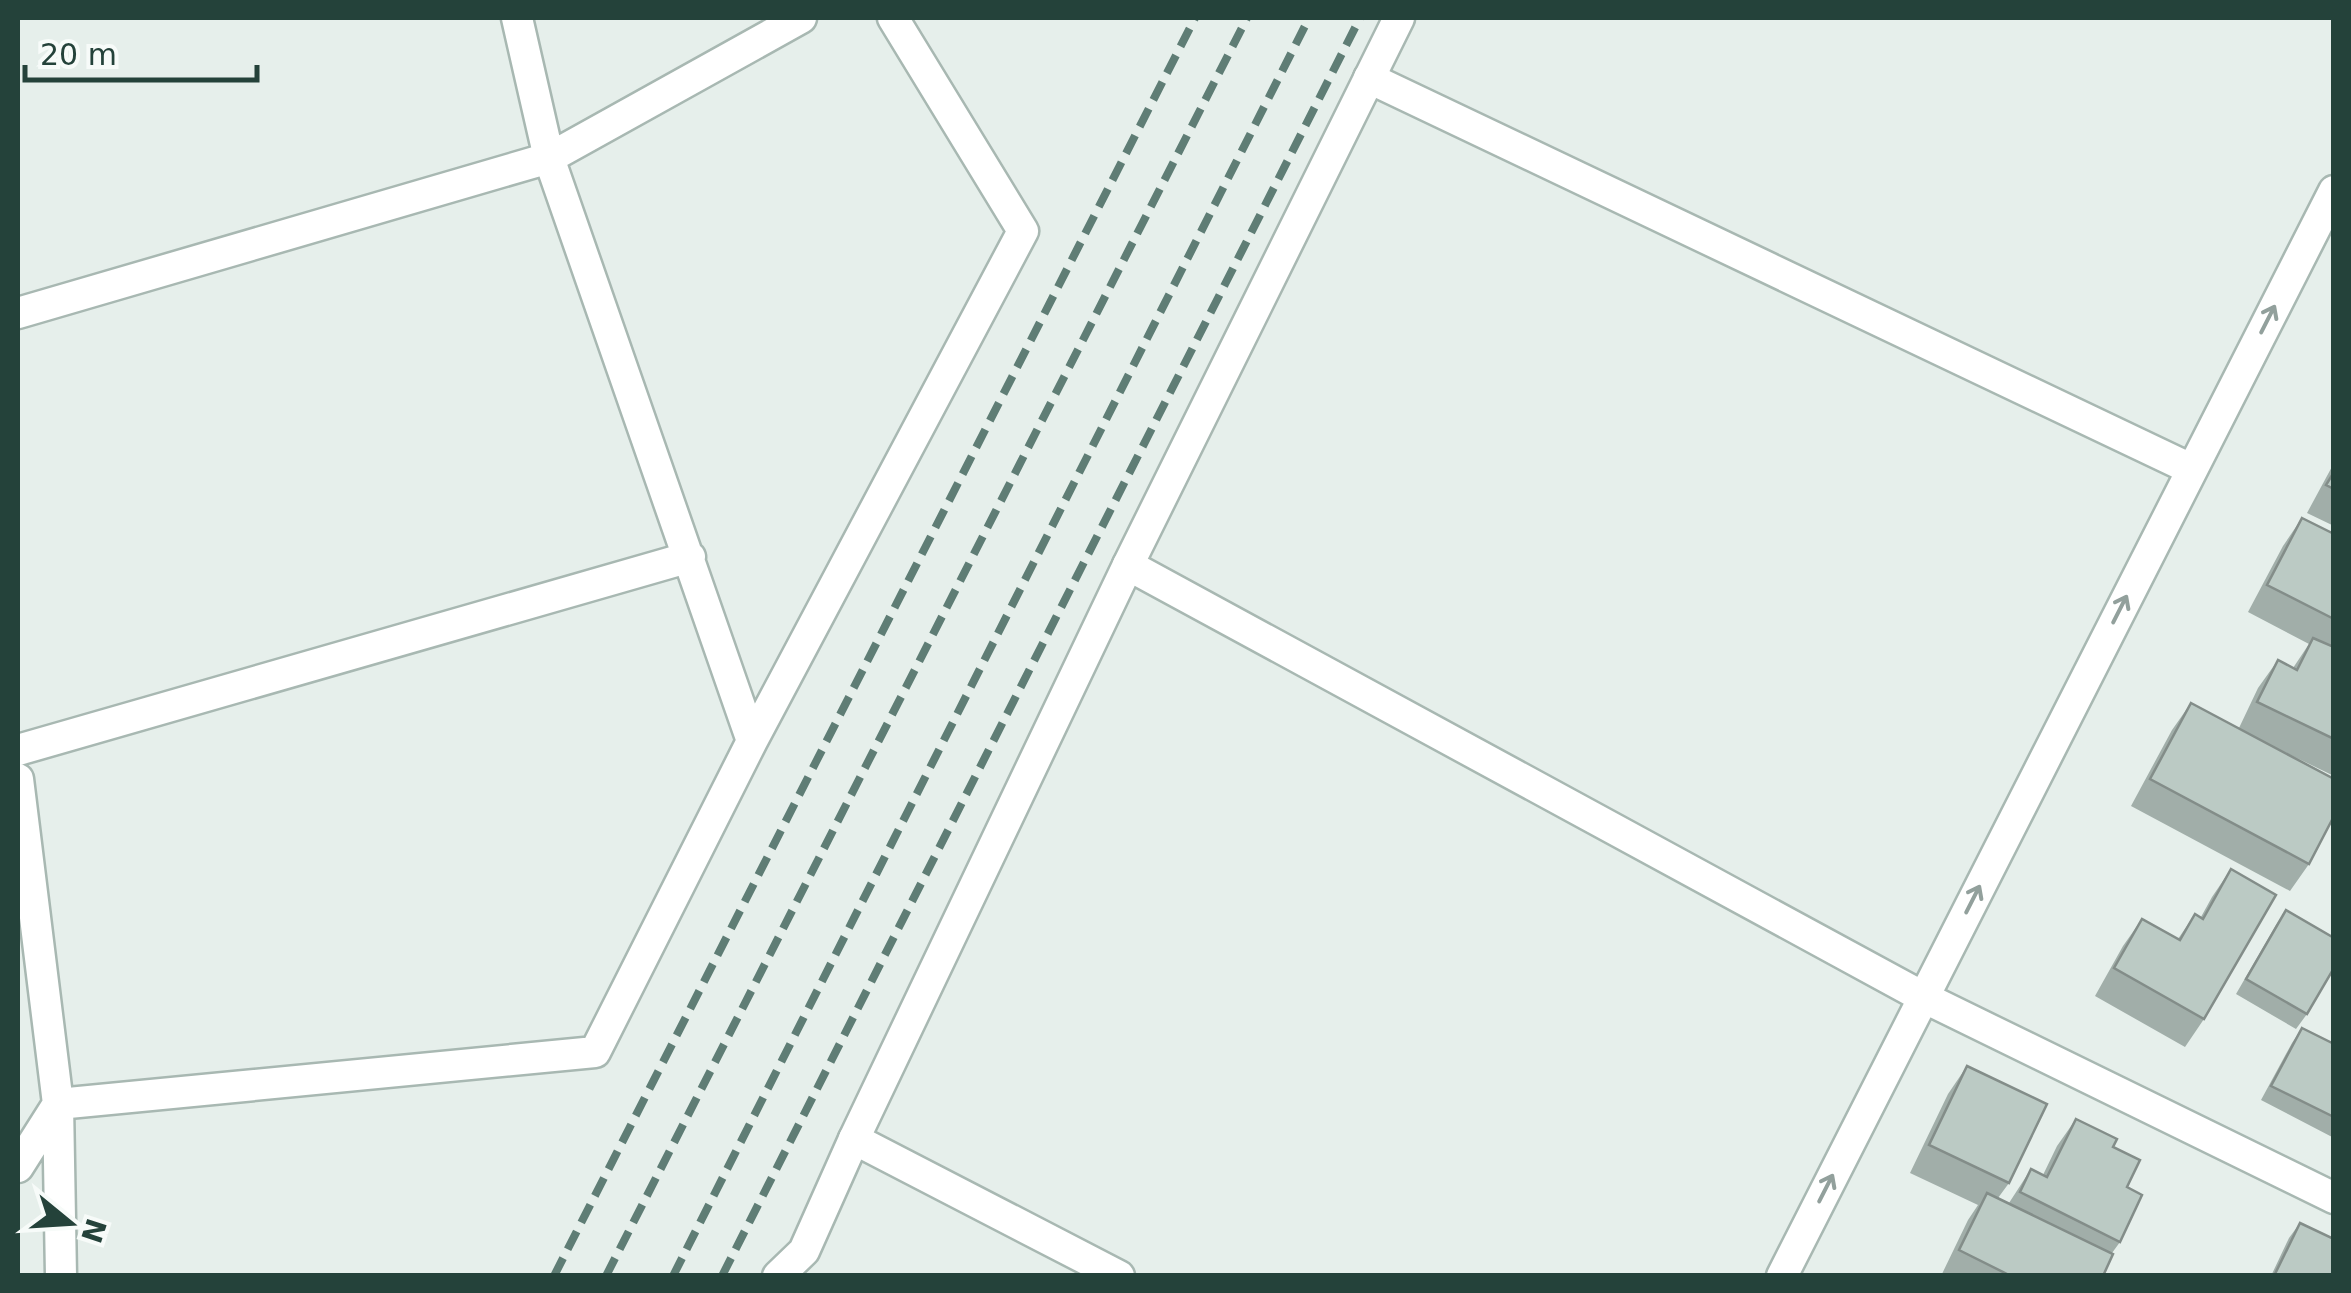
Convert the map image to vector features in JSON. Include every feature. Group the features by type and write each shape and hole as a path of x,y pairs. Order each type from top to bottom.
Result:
{"street":[{"path":"517,18 549,158 752,741"},
{"path":"18,313 549,158 801,18"},
{"path":"58,1104 596,1052 752,741 1023,231 893,18"},
{"path":"778,1276 804,1251 1128,566 1399,18"},
{"path":"1369,78 2192,469"},
{"path":"1782,1276 2334,191"},
{"path":"18,750 690,557"},
{"path":"1128,566 1922,997 2334,1198"},
{"path":"18,780 58,1104 61,1276"},
{"path":"18,1166 58,1104"},
{"path":"854,1139 1120,1276"}],"building":[{"path":"2334,472 2334,489 2326,485"},
{"path":"2302,518 2334,534 2334,619 2267,585"},
{"path":"2313,638 2334,647 2334,739 2257,702 2278,660 2297,670"},
{"path":"2191,703 2334,779 2334,816 2309,864 2150,779"},
{"path":"2231,869 2276,895 2204,1019 2114,968 2142,919 2180,940 2195,914 2203,919"},
{"path":"2286,910 2334,938 2334,968 2307,1014 2246,979"},
{"path":"2302,1028 2334,1044 2334,1117 2271,1086"},
{"path":"1967,1066 2047,1104 2009,1183 1929,1145"},
{"path":"2076,1119 2117,1139 2113,1147 2140,1160 2127,1187 2142,1195 2120,1242 2020,1192 2031,1169 2047,1177"},
{"path":"1987,1193 2113,1254 2103,1276 2011,1276 1959,1250"},
{"path":"2300,1223 2334,1239 2334,1276 2274,1276"}],"railway":[{"path":"554,1276 1195,18"},
{"path":"606,1276 1247,18"},
{"path":"673,1276 1309,18"},
{"path":"722,1276 1360,18"}]}
